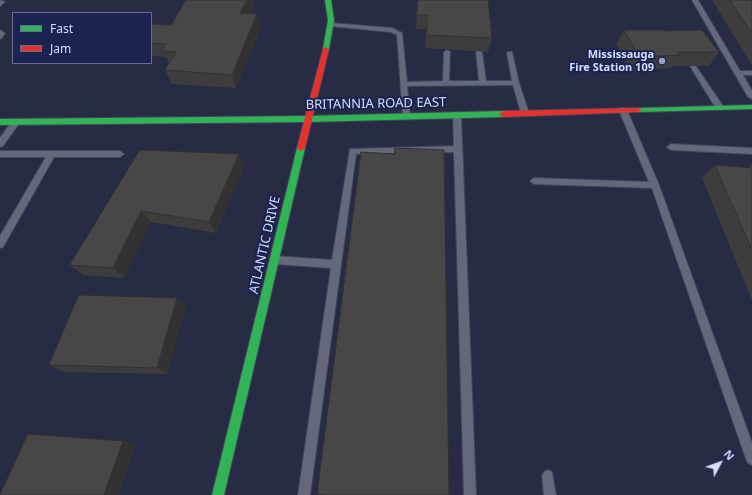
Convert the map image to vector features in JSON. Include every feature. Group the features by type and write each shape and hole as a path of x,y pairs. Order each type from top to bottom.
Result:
{"street":[{"name":"ATLANTIC DRIVE","path":"218,495 308,119 330,39 331,25 328,0"},
{"name":"BRITANNIA ROAD EAST","path":"0,122 308,119 752,107"}],"lane":[{"path":"695,0 752,97"},
{"path":"331,25 392,30 400,34 406,116"},
{"path":"0,32 2,32 0,37"},
{"path":"446,84 447,52"},
{"path":"479,52 483,84"},
{"path":"510,53 516,83 525,113"},
{"path":"693,66 720,108"},
{"path":"738,73 752,74"},
{"path":"404,84 516,83"},
{"path":"623,110 655,185 752,459"},
{"path":"457,115 470,495"},
{"path":"0,144 16,122"},
{"path":"671,147 752,151"},
{"path":"304,495 353,151 458,149"},
{"path":"0,154 120,154"},
{"path":"0,244 52,154"},
{"path":"534,181 655,185"},
{"path":"275,260 336,264"},
{"path":"548,476 550,495"}],"building":[{"path":"186,0 247,0 240,13 257,14 232,75 165,70 176,52 162,51 166,44 152,43 152,24 171,25"},
{"path":"418,0 488,0 492,38 427,35 427,15 417,15"},
{"path":"730,0 752,0 752,33"},
{"path":"624,30 702,30 719,52 677,52 680,55 640,57"},
{"path":"395,148 444,150 449,495 317,494 361,152 394,154"},
{"path":"140,150 239,154 209,222 141,211 113,268 70,265"},
{"path":"715,165 752,168 752,250"},
{"path":"79,295 177,298 157,368 49,365"},
{"path":"28,434 123,441 104,495 0,495"}],"traffic: fast":[{"path":"326,49 331,20 328,0"},
{"path":"638,110 752,107"},
{"path":"0,122 308,119 503,114"},
{"path":"218,495 301,148"}],"traffic: jam":[{"path":"301,148 326,49"},
{"path":"503,114 638,110"}],"place":[{"name":"Mississauga Fire Station 109","path":"662,61"}]}
